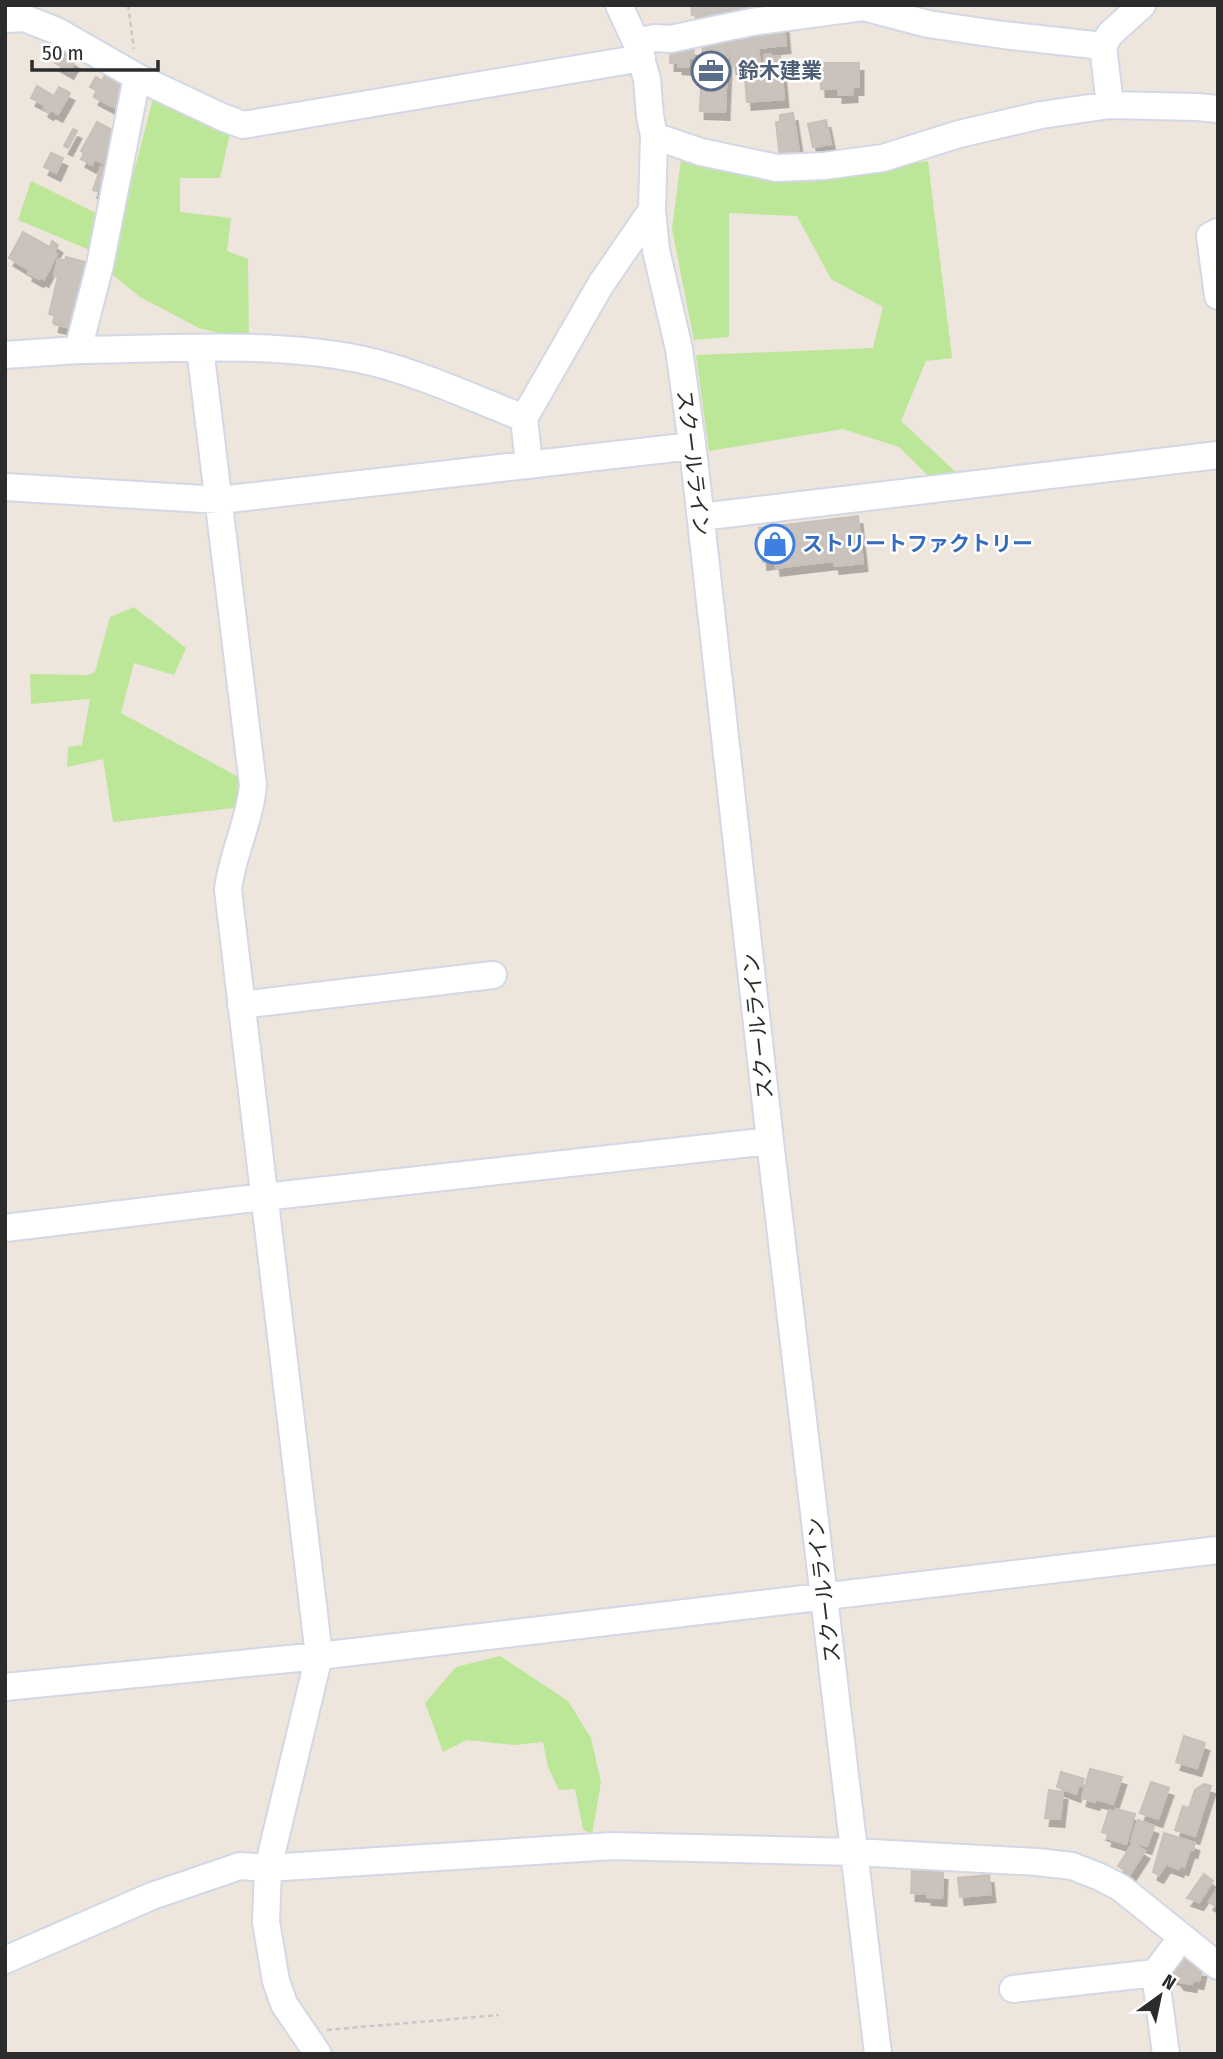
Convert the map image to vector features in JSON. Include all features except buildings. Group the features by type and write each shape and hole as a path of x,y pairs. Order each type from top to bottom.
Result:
{"street":[{"name":"スクールライン","path":"620,5 639,50 647,79 654,136 652,210 656,250 679,349 701,517 878,2054"},
{"path":"1111,105 1103,46 1110,34 1142,5"},
{"path":"5,19 24,18 57,31 137,77 243,125 639,50 655,38 670,39 752,22 863,7 928,24 1103,46"},
{"path":"78,350 105,240 137,77"},
{"path":"654,136 701,152 777,169 883,158 959,134 1041,115 1111,105 1218,109"},
{"path":"529,465 524,418 601,284 652,210"},
{"path":"1218,232 1210,236 1218,296"},
{"path":"200,348 253,785 252,798 230,870 228,890 319,1656 268,1868 267,1923 274,1972 284,2004 318,2054"},
{"path":"5,355 78,350 200,348 274,349 359,359 406,372 524,418"},
{"path":"5,487 220,500 692,446"},
{"path":"701,517 1218,455"},
{"path":"241,1004 492,975"},
{"path":"5,1228 771,1140"},
{"path":"5,1687 319,1656 1218,1550"},
{"path":"5,1960 152,1896 240,1866 268,1868 612,1846 855,1852 1072,1866 1121,1888 1218,1966"},
{"path":"1166,2054 1155,1973 1182,1937"},
{"path":"1013,1989 1155,1973"}],"path":[{"path":"128,5 137,77"},
{"path":"303,2032 499,2015"}],"green space":[{"path":"154,95 230,133 220,178 180,178 180,212 231,218 227,251 248,259 249,341 199,328 140,297 108,271"},
{"path":"681,160 827,178 928,161 952,358 926,361 901,421 962,478 936,483 899,447 843,429 709,451 696,355 873,348 883,307 831,279 797,216 729,213 729,337 694,340 672,229"},
{"path":"31,181 100,215 92,251 18,220"},
{"path":"134,607 186,648 174,675 134,663 121,713 242,779 242,807 113,822 103,759 67,767 68,747 82,745 90,699 31,704 30,674 88,675 95,672 110,617"},
{"path":"500,1656 568,1701 591,1738 601,1782 592,1835 583,1829 575,1789 559,1790 548,1767 543,1742 515,1745 467,1740 443,1752 425,1703 456,1667"}],"place":[{"name":"鈴木建業","path":"711,71"},
{"name":"ストリートファクトリー","path":"775,544"}]}
